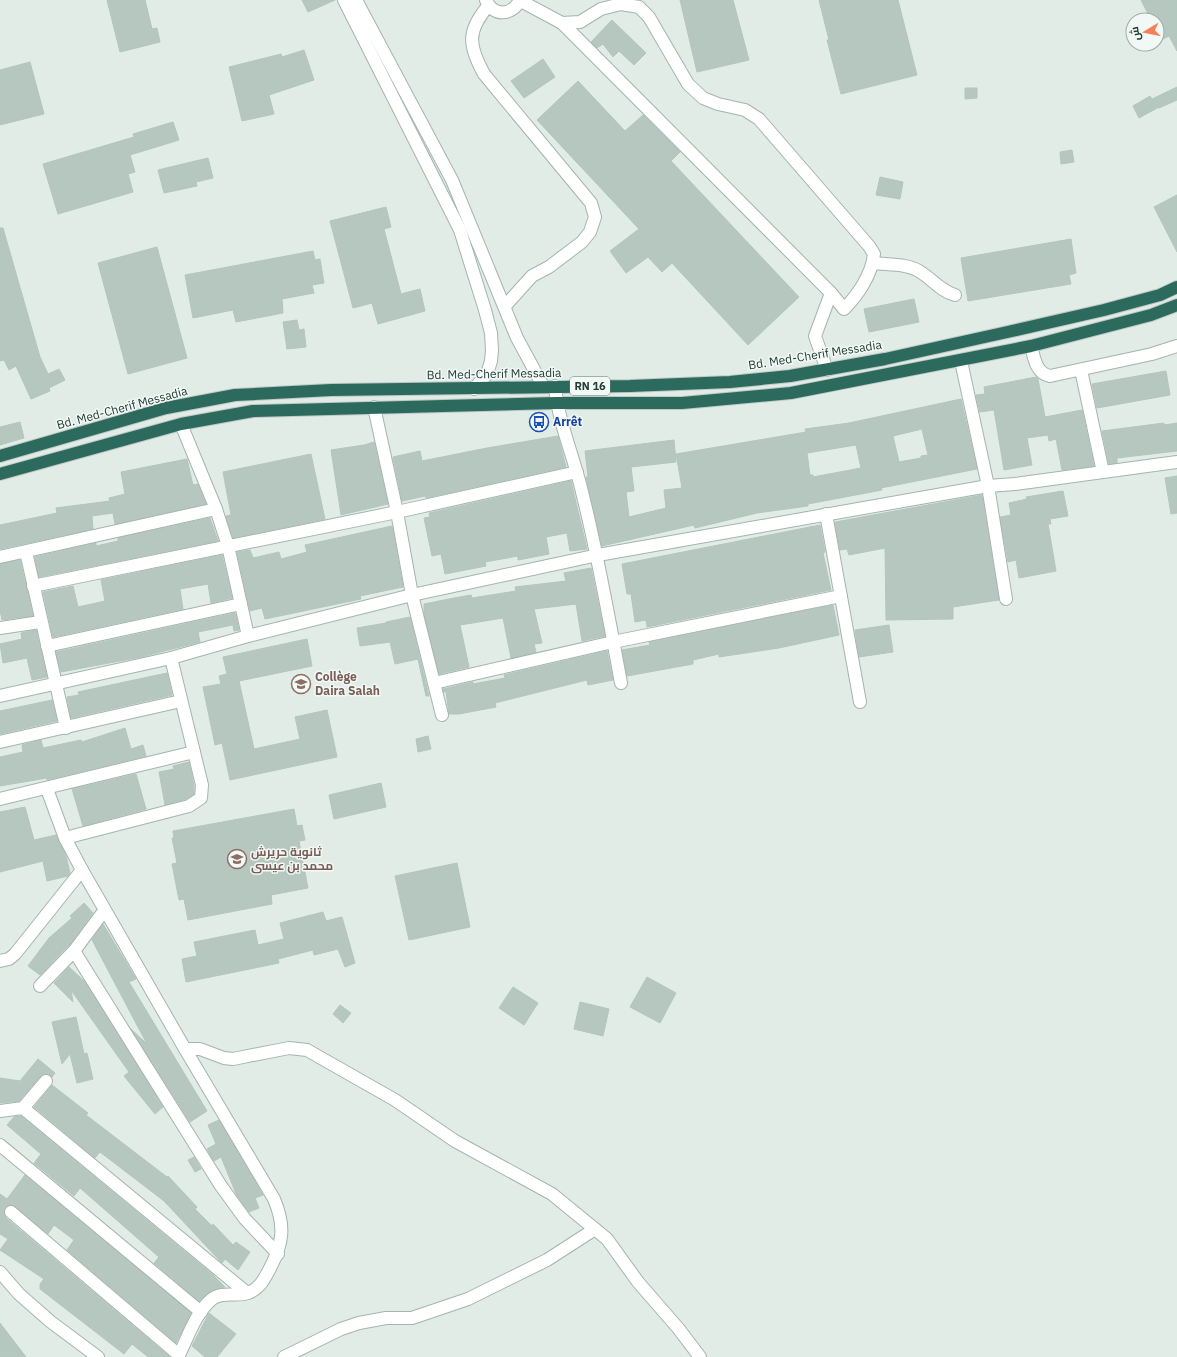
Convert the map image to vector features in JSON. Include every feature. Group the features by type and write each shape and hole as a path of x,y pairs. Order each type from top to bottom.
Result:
{"highway":[{"name":"Bd. Med-Cherif Messadia","path":"0,456 166,408 235,395 331,390 630,386 730,382 827,370 1104,310 1160,294 1177,286"},
{"name":"RN 16","path":"0,474 181,424 253,411 556,403 682,403 791,393 961,361 1031,346 1151,315 1177,305"}],"street":[{"path":"344,0 460,230 485,310 491,338 492,361 487,374 474,389"},
{"path":"356,0 452,180 517,338 549,386 556,403 578,472 598,555 621,683"},
{"path":"504,306 532,276 549,267 582,242 590,232 595,217 591,203 484,74 477,62 474,54 472,32 476,20 487,3 494,11 502,13 509,12 516,7 520,0 562,23 831,293 844,309 856,296 873,263 874,254 869,246 759,119 745,110 718,104 703,98 688,84 649,17 639,7 621,4 601,9 580,22 562,23"},
{"path":"873,263 908,267 921,272 944,292 955,295"},
{"path":"827,370 815,336 831,293"},
{"path":"1031,346 1036,363 1046,376 1152,354 1177,346"},
{"path":"961,361 988,486 1006,599"},
{"path":"1080,370 1103,472"},
{"path":"374,407 397,512 412,595 442,715"},
{"path":"181,424 216,509 228,546 248,636"},
{"path":"0,696 171,658 248,636 412,595 598,555 988,486 1015,484 1177,462"},
{"path":"33,586 397,512 578,472"},
{"path":"0,557 216,509"},
{"path":"826,514 860,702"},
{"path":"26,552 40,622 66,728"},
{"path":"434,683 613,642 842,596"},
{"path":"47,646 241,604"},
{"path":"0,628 40,622"},
{"path":"65,838 189,806 197,802 203,793 171,658"},
{"path":"0,742 181,701"},
{"path":"0,799 47,789 194,752"},
{"path":"11,1212 180,1356 201,1312 212,1299 222,1295 237,1296 247,1293 260,1286 278,1254 281,1240 282,1222 274,1199 104,911 65,838 47,789"},
{"path":"0,961 9,959 15,954 82,870"},
{"path":"40,986 74,950 104,911"},
{"path":"74,950 221,1186 245,1219 278,1254"},
{"path":"185,1049 200,1049 224,1058 233,1059 289,1048 308,1050 395,1100 456,1141 552,1194 595,1229 607,1240 638,1282 678,1328 700,1357"},
{"path":"0,1111 23,1108 46,1081"},
{"path":"23,1108 247,1293"},
{"path":"0,1145 201,1312"},
{"path":"284,1357 341,1329 359,1323 386,1318 412,1318 468,1299 547,1260 595,1229"},
{"path":"0,1272 19,1294 98,1357"}],"building":[{"path":"107,0 145,0 152,29 157,28 160,42 120,52"},
{"path":"302,0 335,0 308,12"},
{"path":"680,0 733,0 749,60 697,72"},
{"path":"819,0 898,0 917,75 841,94 827,40 829,40"},
{"path":"1141,0 1177,0 1177,51 1169,36 1165,38 1165,12 1147,12"},
{"path":"612,20 646,53 634,65 619,51 613,57 603,44 597,48 591,42"},
{"path":"304,50 314,80 269,95 274,114 242,121 229,67 281,54 282,57"},
{"path":"543,59 555,77 524,98 511,81"},
{"path":"30,62 44,114 0,125 0,70"},
{"path":"578,81 625,131 643,115 680,152 671,161 799,297 748,345 672,263 662,272 648,257 626,273 610,251 639,229 537,120"},
{"path":"1177,87 1177,100 1159,107 1139,118 1133,106 1150,96 1152,99"},
{"path":"965,88 977,88 977,98 965,99"},
{"path":"173,122 179,140 130,155 135,172 128,174 133,192 58,214 43,164 134,137 133,134"},
{"path":"1072,150 1074,162 1061,164 1060,152"},
{"path":"208,158 213,178 196,182 197,186 164,193 158,170"},
{"path":"880,177 903,182 900,199 876,195"},
{"path":"1177,195 1177,252 1154,207"},
{"path":"386,207 391,227 384,229 401,294 420,289 425,311 378,324 372,303 353,308 330,221"},
{"path":"0,228 3,228 40,357 48,374 59,369 65,380 49,388 50,391 31,399 16,366 9,370 4,360 0,361"},
{"path":"1071,239 1076,273 1069,275 1071,284 968,301 961,258"},
{"path":"157,247 187,358 128,374 98,263"},
{"path":"313,251 315,260 320,259 324,283 312,285 314,293 282,299 283,313 236,322 233,310 193,318 185,275"},
{"path":"914,299 919,322 869,332 864,309"},
{"path":"297,320 299,330 304,329 306,347 287,349 283,322"},
{"path":"1166,371 1170,395 1097,408 1092,384"},
{"path":"1036,377 1038,379 1045,417 1082,410 1094,466 1062,470 1056,439 1049,441 1048,435 1027,438 1032,465 1004,470 994,410 980,412 976,395 985,394 984,387"},
{"path":"961,399 977,469 881,488 882,490 808,504 808,506 757,513 695,528 694,525 602,546 586,477 588,477 585,451 674,440 676,462 631,467 634,491 626,492 629,517 666,508 664,490 682,488 676,454 806,432 805,429 849,423","holes":["922,429 928,455 921,456 921,458 899,462 893,436","856,445 861,468 813,477 813,475 810,475 807,453"]},
{"path":"20,422 24,438 0,445 0,427"},
{"path":"1164,423 1164,425 1177,423 1177,451 1117,458 1117,463 1109,464 1102,431"},
{"path":"558,436 566,467 426,498 425,496 402,501 393,457 420,451 422,461"},
{"path":"374,442 388,504 341,515 331,450"},
{"path":"311,454 325,519 233,538 226,516 231,515 223,472"},
{"path":"187,459 193,485 198,484 206,504 115,524 113,513 92,516 93,529 0,549 0,525 57,513 56,508 110,501 109,498 125,494 121,472"},
{"path":"1177,476 1177,513 1171,514 1165,478"},
{"path":"571,481 587,549 570,551 567,533 546,537 549,554 518,560 518,556 485,562 486,566 445,574 441,554 432,556 424,518 430,517 429,513"},
{"path":"1063,491 1068,516 1050,519 1051,524 1048,524 1056,571 1019,578 1016,560 1008,562 1000,517 1011,515 1009,503 1027,499 1026,497"},
{"path":"982,495 999,600 953,607 953,619 886,620 885,548 849,555 847,549 840,550 835,522"},
{"path":"210,518 218,541 39,577 35,557 96,543 96,546 118,541 118,538"},
{"path":"820,525 825,552 823,553 831,590 647,627 646,620 635,622 631,594 627,594 622,564"},
{"path":"392,526 403,587 360,596 361,599 265,619 262,608 250,611 237,552 250,550 253,558 279,552 281,559 307,552 305,545"},
{"path":"222,555 232,598 211,603 208,584 180,589 183,609 53,637 43,592 73,586 78,607 105,601 101,580"},
{"path":"20,560 33,616 2,620 0,610 0,564"},
{"path":"591,568 605,636 582,641 576,604 534,609 542,643 534,644 536,652 511,658 503,618 460,625 469,667 439,674 424,614 424,604 471,595 472,598 516,591 515,587 566,581 564,573"},
{"path":"833,605 839,635 779,648 719,657 719,654 693,660 693,664 627,676 622,650 650,645 649,642"},
{"path":"235,613 239,630 234,631 233,625 198,632 200,642 141,657 61,672 56,652"},
{"path":"410,617 429,696 426,696 418,659 395,664 390,642 360,646 357,628"},
{"path":"889,625 893,652 859,657 855,630"},
{"path":"36,630 47,677 32,680 27,658 3,663 0,644 22,639 21,633"},
{"path":"307,639 312,666 239,681 254,749 300,739 295,717 327,710 337,757 230,780 222,743 215,745 203,687 221,684 219,676 227,674 223,657"},
{"path":"607,651 613,680 588,685 587,680 495,703 496,707 459,714 449,714 446,692 444,692 443,689 473,682 473,684 505,678 504,675"},
{"path":"167,673 172,695 71,718 67,697 79,695 78,692"},
{"path":"52,700 57,721 0,734 0,711"},
{"path":"125,728 131,749 143,745 146,756 47,780 47,778 0,786 0,757 23,752 22,745 41,740 43,748 81,740 82,742"},
{"path":"428,736 431,749 418,752 416,739"},
{"path":"189,762 194,786 194,794 186,799 165,805 159,772 174,769 173,766"},
{"path":"136,774 146,809 83,826 72,789"},
{"path":"381,783 386,807 334,819 329,795"},
{"path":"25,807 34,840 56,835 66,856 70,873 68,876 47,881 43,861 0,872 0,812"},
{"name":"ثانوية حريرش محمد بن عيسى","path":"294,809 297,826 302,825 305,840 299,841 308,888 271,895 272,904 188,920 184,899 179,900 172,864 177,863 172,838 174,838 173,831"},
{"path":"457,863 470,927 409,940 395,876"},
{"path":"84,903 93,913 70,944 40,975 28,966 49,938 72,918 70,916"},
{"path":"323,912 326,921 342,917 355,963 345,967 338,949 314,955 313,950 278,959 279,963 186,982 182,959 197,956 194,942 255,930 258,945 284,939 280,923"},
{"path":"103,924 136,979 129,982 207,1111 190,1122 131,1029 147,1044 92,940"},
{"path":"69,967 85,982 163,1107 155,1114 124,1076 129,1072 71,990 73,1002 54,983"},
{"path":"647,977 676,993 660,1023 630,1007"},
{"path":"513,987 538,1003 524,1025 499,1008"},
{"path":"580,1002 609,1009 603,1036 574,1029"},
{"path":"340,1005 351,1013 343,1023 333,1014"},
{"path":"76,1017 84,1054 87,1053 93,1079 77,1083 70,1054 62,1064 52,1022"},
{"path":"38,1059 55,1073 52,1077 47,1074 41,1076 19,1101 0,1103 0,1078 20,1081"},
{"path":"52,1085 88,1113 86,1115 167,1177 168,1176 197,1207 195,1209 212,1226 213,1224 233,1245 236,1242 250,1252 238,1270 225,1259 222,1263 164,1201 100,1152 95,1158 34,1107"},
{"path":"21,1116 212,1274 225,1287 212,1290 199,1301 154,1263 159,1257 80,1188 74,1196 34,1163 41,1154 7,1125 14,1117"},
{"path":"219,1120 263,1195 255,1198 259,1208 249,1212 237,1196 221,1157 214,1161 207,1149 216,1144 208,1125"},
{"path":"194,1157 201,1169 195,1172 188,1160"},
{"path":"25,1175 191,1313 176,1343 67,1250 74,1240 54,1225 48,1234 13,1205 5,1207 4,1214 6,1218 170,1357 148,1357 132,1344 124,1354 40,1289 40,1284 44,1279 0,1250 8,1239 0,1234 0,1194 7,1199"},
{"path":"209,1313 236,1334 217,1357 205,1357 192,1346"},
{"path":"0,1323 26,1357 0,1357"}],"place":[{"name":"Arrêt","path":"539,422"},
{"name":"Collège Daira Salah","path":"301,684"},
{"name":"ثانوية حريرش محمد بن عيسى","path":"237,859"}]}
